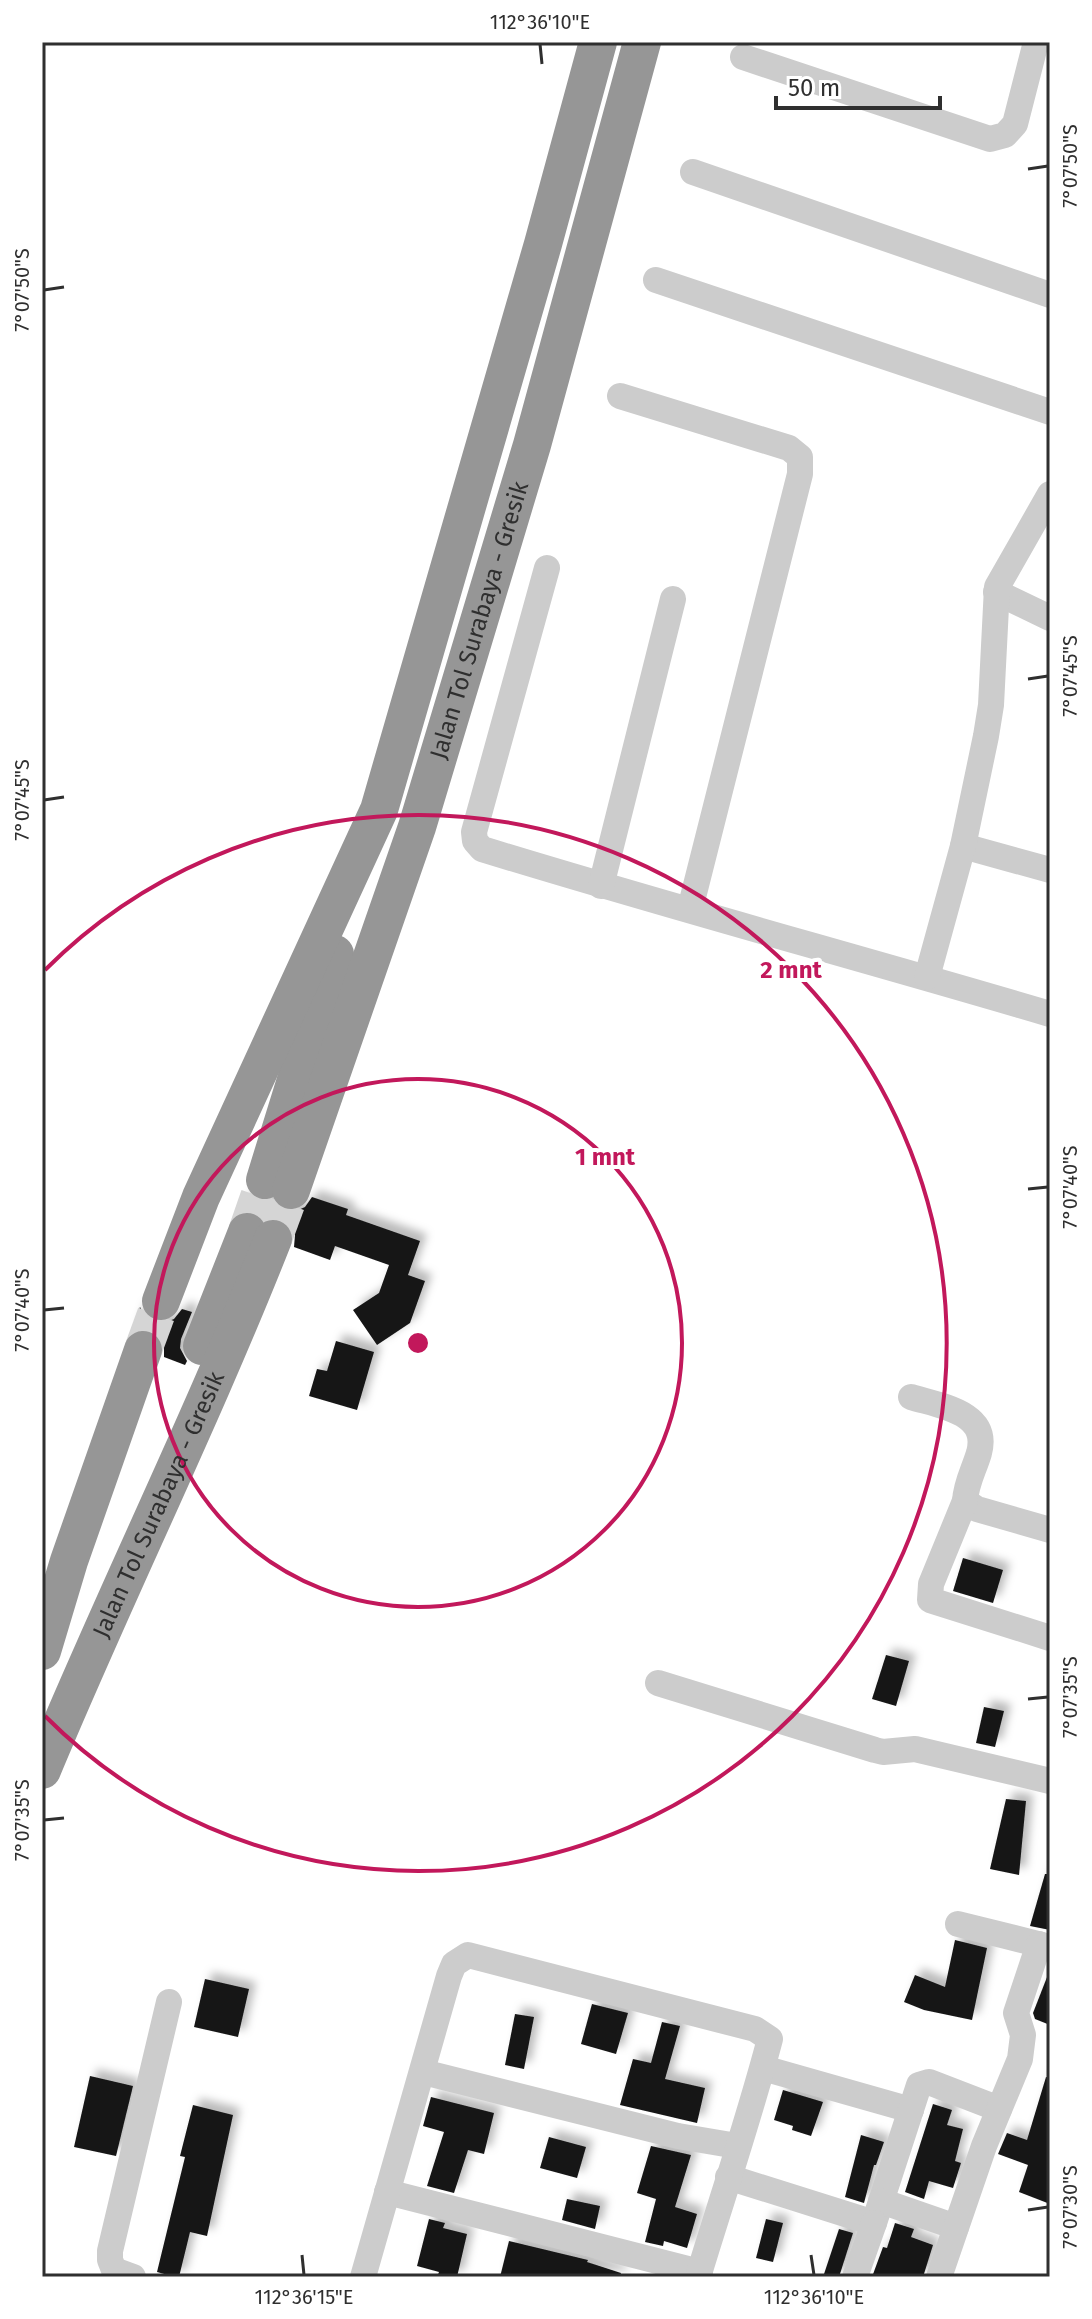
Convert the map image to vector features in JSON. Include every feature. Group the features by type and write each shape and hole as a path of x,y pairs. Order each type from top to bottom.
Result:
{"highway":[{"name":"Jalan Tol Surabaya - Gresik","path":"598,42 543,244 379,810 278,1185 426,796 532,445 642,42"},
{"name":"Jalan Tol Surabaya - Gresik","path":"161,1301 201,1197 379,810"},
{"name":"Jalan Tol Surabaya - Gresik","path":"42,1702 62,1668 188,1383 260,1236 245,1311 42,1770"},
{"path":"42,1651 69,1561 143,1350"}],"street":[{"path":"743,57 990,139 1005,135 1015,124 1036,42 1050,50"},
{"path":"693,172 1050,295"},
{"path":"656,280 1050,412"},
{"path":"620,396 789,448 800,457 800,474 690,909"},
{"path":"927,977 963,846 991,705 996,592 1050,494"},
{"path":"547,568 474,832 475,841 482,849 1050,1014"},
{"path":"996,592 1050,618"},
{"path":"601,886 673,599"},
{"path":"963,846 1050,870"},
{"path":"911,1397 964,1413 979,1430 982,1439 966,1487 965,1501 931,1584 930,1600 1050,1638"},
{"path":"965,1501 977,1509 1050,1530"},
{"path":"658,1683 875,1750 915,1749 1050,1781"},
{"path":"939,2277 1020,2059 1023,2035 1017,2008 1045,1946 958,1924"},
{"path":"363,2277 387,2192 423,2072 449,1976 454,1964 468,1955 755,2029 770,2039 753,2106 737,2146 699,2274 387,2192"},
{"path":"133,2277 114,2270 110,2251 169,2002"},
{"path":"763,2068 911,2110"},
{"path":"423,2072 678,2136 737,2146"},
{"path":"855,2277 919,2085 929,2082 999,2109"},
{"path":"728,2177 956,2227"}],"building":[{"path":"247,1193 258,1201 272,1200 283,1210 294,1212 305,1207 312,1197 348,1209 346,1215 420,1241 408,1275 425,1281 410,1323 377,1345 353,1310 379,1293 389,1265 335,1246 330,1260 294,1247 295,1235 291,1226 282,1219 265,1219 254,1211 241,1211"},
{"path":"140,1307 144,1315 154,1322 164,1323 174,1319 182,1309 192,1312 181,1339 180,1348 187,1361 185,1365 164,1357 160,1336 151,1330 140,1328 131,1332"},
{"path":"336,1341 374,1352 357,1410 309,1396 317,1369 327,1371"},
{"path":"963,1558 1003,1570 993,1603 953,1591"},
{"path":"886,1655 909,1661 896,1706 872,1699"},
{"path":"984,1707 1004,1711 995,1747 976,1743"},
{"path":"1006,1799 1026,1801 1019,1875 990,1869"},
{"path":"1045,1874 1050,1874 1050,1930 1030,1926"},
{"path":"955,1940 987,1948 972,2020 924,2010 904,2002 915,1975 945,1987"},
{"path":"1049,1972 1050,2025 1035,2019 1033,2013"},
{"path":"205,1979 249,1989 238,2037 194,2027"},
{"path":"592,2004 628,2013 616,2054 581,2044"},
{"path":"515,2014 534,2017 524,2069 505,2065"},
{"path":"662,2022 680,2026 665,2079 705,2088 697,2123 620,2105 633,2059 651,2063"},
{"path":"90,2076 133,2086 116,2156 74,2147"},
{"path":"1046,2077 1050,2078 1050,2204 1019,2192 1028,2165 998,2154 1007,2133 1027,2140"},
{"path":"783,2090 823,2102 811,2136 774,2120"},
{"path":"431,2097 494,2113 484,2154 468,2150 454,2193 427,2186 444,2132 423,2126"},
{"path":"933,2104 952,2110 947,2125 963,2129 955,2161 961,2163 953,2188 929,2181 924,2199 905,2192"},
{"path":"193,2105 233,2115 207,2236 190,2232 179,2277 175,2277 157,2272 185,2157 180,2156"},
{"path":"861,2135 884,2142 864,2203 845,2197"},
{"path":"549,2137 586,2147 577,2178 540,2168"},
{"path":"651,2146 691,2155 675,2207 697,2214 687,2248 664,2241 663,2246 645,2242 656,2199 637,2193"},
{"path":"567,2199 600,2206 595,2229 562,2220"},
{"path":"429,2219 445,2223 443,2228 467,2234 457,2277 437,2277 439,2272 417,2266"},
{"path":"766,2219 783,2223 773,2262 756,2258"},
{"path":"895,2223 914,2229 911,2237 933,2245 923,2277 872,2277 883,2247 887,2248"},
{"path":"839,2229 853,2233 839,2277 823,2277"},
{"path":"509,2241 588,2260 621,2273 620,2277 500,2277"}],"tunnel":[{"path":"247,1232 265,1180"},
{"path":"273,1239 291,1190"},
{"path":"143,1350 161,1301"}]}
